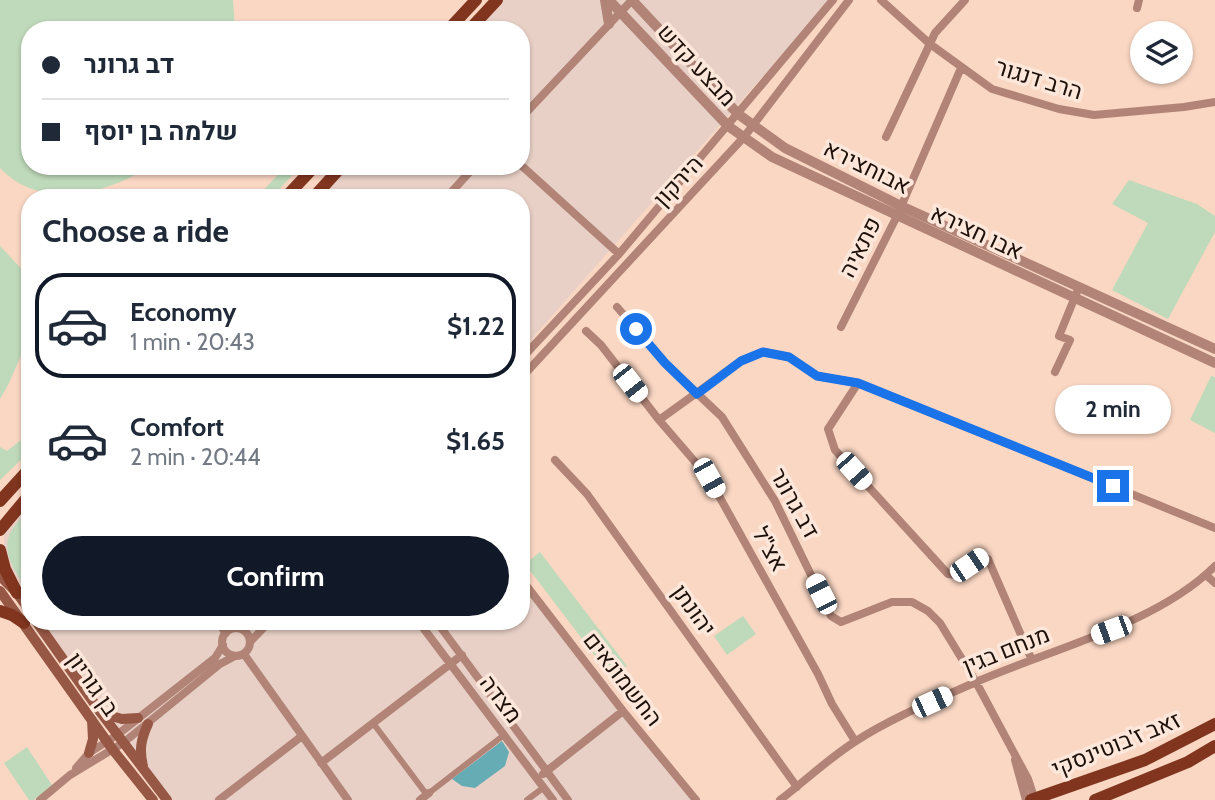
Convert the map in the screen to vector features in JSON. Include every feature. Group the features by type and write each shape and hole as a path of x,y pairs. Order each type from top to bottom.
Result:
{"main road":[{"path":"456,21 476,0"},
{"path":"477,21 497,0"},
{"path":"293,189 307,175"},
{"path":"321,189 334,175"},
{"path":"0,501 21,478"},
{"path":"0,530 21,505"},
{"path":"0,550 5,569 17,593"},
{"name":"בן גוריון","path":"0,576 21,601"},
{"name":"בן גוריון","path":"0,591 21,610"},
{"path":"0,611 21,616"},
{"name":"בן גוריון","path":"38,630 153,800"},
{"path":"89,753 97,716 143,721 140,752 143,769"},
{"name":"זאב ז'בוטינסקי","path":"1032,800 1145,760 1215,724"},
{"name":"בן גוריון","path":"115,742 143,769 167,800"},
{"name":"זאב ז'בוטינסקי","path":"1095,800 1188,762 1215,746"}],"street":[{"name":"מבצע קדש","path":"607,0 728,126"},
{"path":"607,0 610,24"},
{"name":"מבצע קדש","path":"632,0 737,114"},
{"path":"530,109 632,0"},
{"name":"הירקון","path":"530,349 619,254 833,0"},
{"name":"הירקון","path":"530,368 744,137 849,0"},
{"name":"הרב דנגור","path":"881,0 930,44 992,89 1077,113 1121,114 1215,102"},
{"path":"886,137 939,28 965,0"},
{"name":"פתאיה","path":"841,327 899,211 961,68"},
{"name":"אבוחצירא","path":"737,114 785,148 899,211 1079,287 1215,349"},
{"name":"אבו חצירא","path":"728,126 772,157 899,211 1074,298 1215,363"},
{"path":"530,173 619,254"},
{"path":"454,189 467,175"},
{"path":"1055,372 1070,340 1059,336 1079,287"},
{"name":"דב גרונר","path":"617,307 665,363 722,417 775,501 831,616 841,622 892,602 912,602 928,611 940,623 976,682 1028,779 1032,800"},
{"name":"אצ\"ל","path":"586,331 601,345 659,420 709,478 832,704 855,741"},
{"path":"659,420 741,361 763,352 789,357 817,376 858,383 1215,528"},
{"path":"858,383 828,429 835,450 948,574 956,575 982,556 988,559 1031,658"},
{"name":"יהונתן","path":"555,460 587,494 797,787"},
{"name":"מנחם בגין","path":"780,800 855,741 911,712 1031,658 1111,630 1161,605 1215,566"},
{"path":"1206,575 1215,583"},
{"name":"החשמונאים","path":"530,590 696,800"},
{"path":"143,721 215,658 223,645 226,633 224,630"},
{"path":"226,633 232,630"},
{"path":"243,630 250,642"},
{"path":"40,800 220,664 239,655 261,630"},
{"name":"מצדה","path":"425,630 553,800"},
{"path":"443,630 568,800"},
{"path":"223,645 227,653 239,655 348,800"},
{"path":"321,763 462,655"},
{"path":"537,779 623,711"},
{"path":"373,723 425,796 504,735"},
{"path":"219,800 302,736"},
{"path":"70,775 89,753 115,742"},
{"path":"527,800 543,788"}],"shaded area":[{"path":"503,0 830,0 530,341 530,189 324,189 338,175 530,175 530,21 483,21"},
{"path":"21,511 21,588 8,566 4,550 4,532"},
{"path":"530,592 693,800 169,800 48,630 530,630"}],"green space":[{"path":"0,0 233,0 234,21 21,21 21,175 135,175 97,189 34,189 16,181 0,168"},
{"path":"278,175 293,175 279,189 264,189"},
{"path":"1129,180 1197,204 1215,216 1215,232 1168,319 1112,290 1148,223 1112,204"},
{"path":"0,246 21,268 21,356 0,399"},
{"path":"1211,376 1215,377 1215,433 1190,420"},
{"path":"21,440 21,460 0,480 0,447 7,451"},
{"path":"21,518 21,581 10,559 7,544"},
{"path":"540,552 627,666 612,678 530,571 530,560"},
{"path":"743,616 756,634 727,655 714,636"},
{"path":"27,747 52,785 34,800 29,800 4,763"}],"water":[{"path":"502,741 509,752 505,766 475,788 462,786 452,779"}],"route":[{"path":"636,329 665,363 697,394 741,361 763,352 789,357 817,376 858,383 1113,486"}]}
